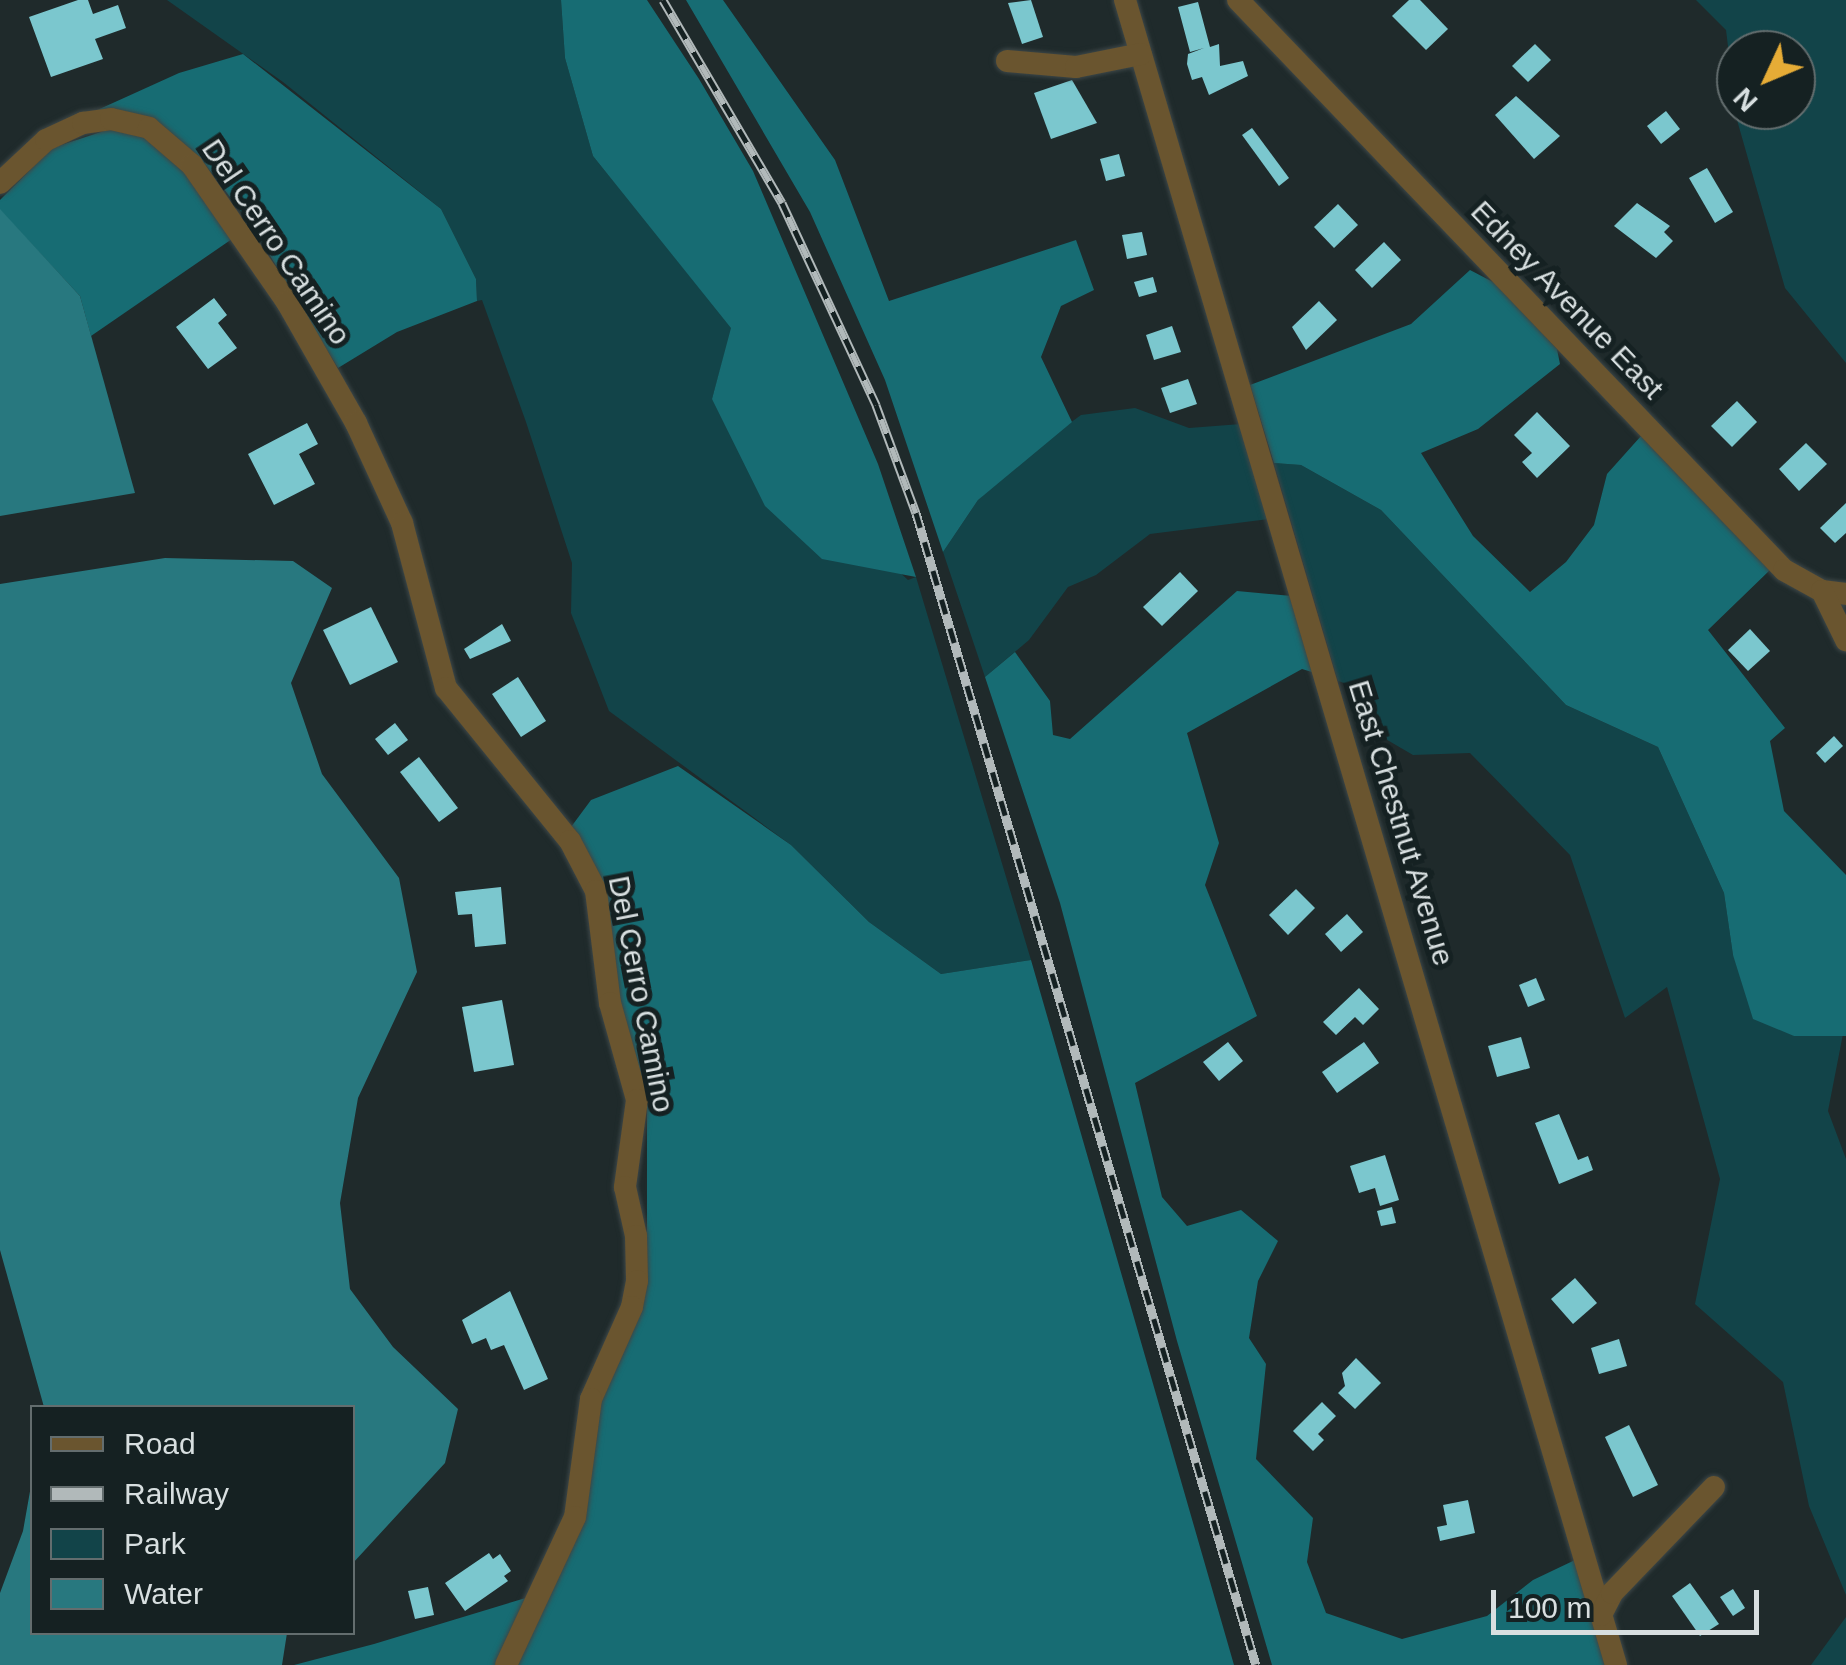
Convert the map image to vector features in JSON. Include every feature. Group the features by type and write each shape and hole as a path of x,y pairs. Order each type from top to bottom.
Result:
{"street":[{"name":"East Chestnut Avenue","path":"1126,0 1616,1665"},
{"name":"Edney Avenue East","path":"1238,0 1784,570 1822,591"},
{"path":"1007,61 1076,67 1142,54"},
{"name":"Del Cerro Camino","path":"0,183 46,140 83,123 111,119 150,128 192,165 287,302 356,422 402,523 446,688 570,841 596,891 610,1003 637,1100 625,1187 636,1236 637,1282 632,1307 591,1399 575,1518 506,1665"},
{"path":"1822,591 1846,594"},
{"path":"1822,591 1846,640"},
{"path":"1601,1615 1612,1592 1714,1488"}],"green space":[{"path":"167,0 561,0 565,58 593,156 732,328 712,399 908,580 916,577 1031,960 941,974 869,922 791,845 609,711 571,613 572,563 526,422 482,300 477,301 476,279 441,209 283,82"},
{"path":"1696,0 1846,0 1846,363 1785,288 1740,130 1816,130 1816,30 1726,30"},
{"path":"1135,408 1189,428 1241,424 1269,519 1150,534 1096,575 1068,587 1029,640 985,677 943,552 978,500 1022,458 1081,415"},
{"path":"1274,463 1301,465 1381,510 1566,705 1658,747 1724,893 1733,955 1794,1036 1843,1034 1828,1111 1846,1159 1846,1595 1809,1506 1783,1382 1695,1304 1720,1179 1667,987 1625,1018 1570,855 1470,753 1413,755 1365,727 1353,686 1338,681"},
{"path":"1846,1617 1846,1665 1811,1665"}],"shaded area":[{"path":"561,0 647,0 699,79 753,171 878,464 916,577 822,559 765,506 712,399 731,328 593,156 565,58"},
{"path":"686,0 723,0 835,160 889,301 1076,240 1094,290 1061,306 1041,357 1072,422 978,500 943,552 885,380 810,212"},
{"path":"243,54 441,209 476,279 477,301 397,332 338,368 252,226 201,159 155,120 93,112 179,73"},
{"path":"110,129 144,137 185,172 232,239 91,336 80,296 0,210 0,200 52,148"},
{"path":"1470,270 1495,283 1557,349 1560,364 1478,429 1421,453 1473,536 1530,592 1566,562 1594,525 1607,474 1641,436 1770,570 1708,630 1785,728 1770,741 1784,811 1846,875 1846,1036 1794,1036 1753,1019 1733,955 1724,893 1658,747 1566,705 1381,510 1301,465 1274,463 1250,385 1411,324"},
{"path":"1237,591 1292,596 1315,673 1302,669 1187,733 1219,843 1205,885 1257,1016 1135,1083 1162,1197 1187,1226 1241,1210 1278,1241 1258,1281 1249,1338 1266,1364 1256,1459 1313,1518 1307,1562 1326,1613 1402,1639 1487,1616 1533,1580 1575,1560 1605,1665 1272,1665 1177,1341 1060,903 985,677 1015,652 1050,701 1053,735 1070,739"},
{"path":"678,766 791,845 869,922 941,974 1031,960 1234,1665 517,1665 584,1519 592,1438 647,1229 647,1098 619,1000 605,886 571,827 591,800"},
{"path":"529,1597 496,1665 294,1665 374,1644"}],"water":[{"path":"0,209 80,296 135,493 0,516"},
{"path":"165,558 293,561 332,588 291,683 322,774 399,878 417,972 358,1098 340,1203 350,1289 393,1347 458,1409 445,1463 355,1561 355,1405 43,1405 0,1250 0,584"},
{"path":"30,1491 30,1635 287,1635 282,1665 0,1665 0,1593 23,1531"}],"building":[{"path":"88,0 93,14 118,5 126,28 95,39 103,59 51,77 29,17"},
{"path":"1031,0 1043,37 1022,44 1008,3"},
{"path":"1409,0 1420,0 1448,29 1426,50 1392,16"},
{"path":"1198,2 1210,47 1219,44 1220,66 1243,61 1248,76 1209,95 1202,77 1192,80 1188,54 1204,48 1190,52 1178,7"},
{"path":"1535,44 1551,60 1528,82 1512,66"},
{"path":"1072,80 1097,123 1051,139 1034,93"},
{"path":"1516,96 1560,136 1534,159 1495,115"},
{"path":"1666,111 1680,129 1661,144 1647,126"},
{"path":"1252,128 1289,178 1279,186 1242,135"},
{"path":"1119,154 1125,176 1106,181 1100,159"},
{"path":"1707,168 1733,212 1715,223 1689,178"},
{"path":"1637,203 1670,226 1664,232 1673,241 1656,258 1614,226"},
{"path":"1338,204 1358,225 1334,248 1314,227"},
{"path":"1142,232 1147,255 1127,259 1122,235"},
{"path":"1384,242 1401,260 1372,288 1355,270"},
{"path":"1153,277 1157,292 1139,297 1134,282"},
{"path":"214,298 227,315 218,323 237,348 208,369 176,327"},
{"path":"1319,301 1337,320 1306,350 1292,327"},
{"path":"1172,326 1181,352 1154,360 1146,335"},
{"path":"1188,379 1197,404 1170,413 1161,388"},
{"path":"1737,401 1757,422 1732,447 1711,426"},
{"path":"1537,412 1570,446 1537,478 1522,462 1532,453 1514,435"},
{"path":"307,423 318,444 299,454 315,484 274,505 248,454"},
{"path":"1806,443 1827,464 1799,491 1779,469"},
{"path":"1846,503 1846,533 1835,543 1820,528"},
{"path":"1180,572 1198,591 1162,626 1143,607"},
{"path":"371,607 398,662 350,685 323,630"},
{"path":"502,624 511,641 470,659 464,649"},
{"path":"1750,629 1770,651 1748,671 1728,650"},
{"path":"518,677 546,721 521,737 492,694"},
{"path":"395,723 408,740 388,755 375,739"},
{"path":"1834,736 1843,746 1825,763 1816,753"},
{"path":"419,757 458,808 439,822 400,772"},
{"path":"501,887 506,944 475,947 472,914 458,915 455,892"},
{"path":"1296,889 1315,908 1288,935 1269,915"},
{"path":"1347,914 1363,932 1341,952 1325,934"},
{"path":"1536,978 1545,1000 1528,1007 1519,985"},
{"path":"1359,988 1379,1009 1363,1025 1355,1017 1336,1035 1323,1022"},
{"path":"502,1000 514,1065 474,1072 462,1007"},
{"path":"1521,1037 1530,1068 1497,1077 1488,1046"},
{"path":"1228,1042 1243,1061 1219,1081 1203,1062"},
{"path":"1364,1042 1379,1063 1337,1093 1322,1072"},
{"path":"1559,1114 1578,1160 1588,1156 1593,1170 1559,1184 1535,1123"},
{"path":"1385,1155 1399,1200 1380,1206 1375,1188 1359,1193 1350,1166"},
{"path":"1392,1207 1396,1223 1381,1226 1377,1211"},
{"path":"1575,1278 1597,1303 1573,1324 1551,1299"},
{"path":"510,1291 548,1379 524,1390 504,1345 491,1350 486,1338 472,1344 462,1320"},
{"path":"1619,1339 1627,1366 1599,1374 1591,1348"},
{"path":"1356,1358 1381,1383 1355,1409 1338,1393 1345,1386 1342,1373"},
{"path":"1322,1402 1336,1416 1318,1434 1324,1440 1313,1451 1293,1431"},
{"path":"1629,1425 1658,1485 1633,1497 1605,1437"},
{"path":"1468,1500 1475,1533 1440,1541 1437,1527 1447,1525 1443,1505"},
{"path":"489,1553 493,1559 500,1554 511,1571 504,1576 508,1581 465,1611 445,1583"},
{"path":"1690,1583 1719,1624 1700,1636 1672,1596"},
{"path":"428,1587 434,1615 415,1619 408,1591"},
{"path":"1733,1589 1745,1608 1733,1616 1720,1597"}],"railway":[{"path":"663,0 782,203 876,405 916,513 1256,1665"}]}
